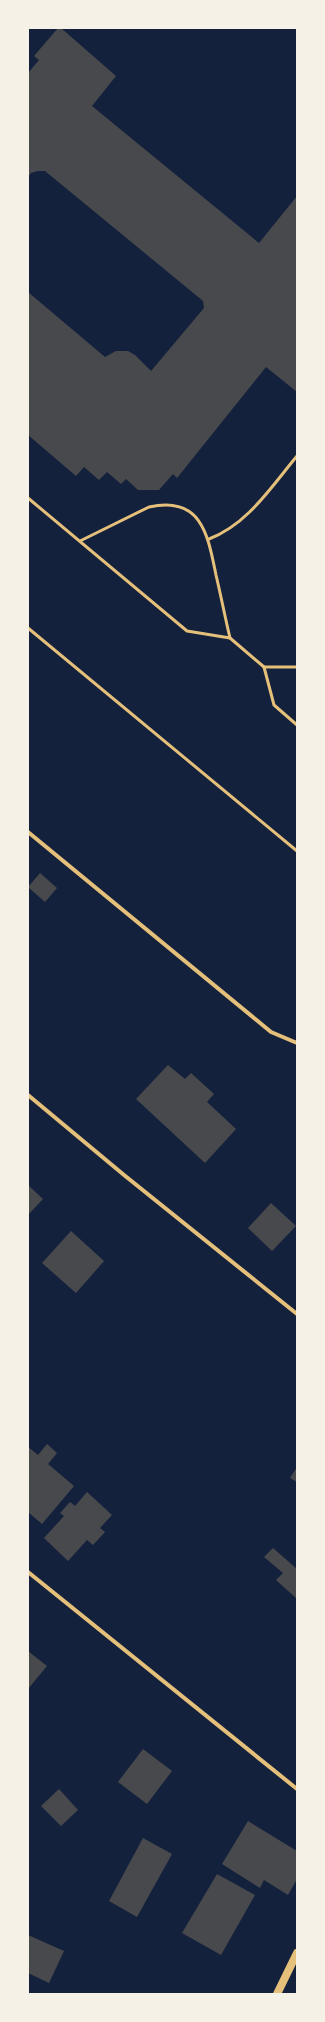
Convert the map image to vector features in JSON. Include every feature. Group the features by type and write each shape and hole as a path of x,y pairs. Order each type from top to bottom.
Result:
{"main road":[{"path":"277,1994 297,1953"}],"street":[{"path":"28,832 271,1032 297,1043"},
{"path":"28,1095 124,1176 297,1314"},
{"path":"28,1572 297,1789"}],"lane":[{"path":"209,539 222,534 242,520 297,456"},
{"path":"28,498 187,630 230,638 264,667 274,705 297,724"},
{"path":"80,541 149,507 168,505 177,506 194,515 200,522 209,539 230,638"},
{"path":"28,628 297,851"},
{"path":"264,667 297,667"}],"building":[{"path":"58,28 61,28 116,76 92,106 259,243 297,196 297,392 266,367 177,478 173,474 159,490 138,490 126,479 121,484 107,472 99,480 84,467 76,476 28,435 28,292 105,357 116,351 128,351 135,355 151,371 204,308 203,301 45,171 31,173 28,177 28,73 39,60 34,56"},
{"path":"40,873 57,888 45,902 28,887"},
{"path":"168,1065 185,1079 191,1073 214,1094 207,1102 236,1129 205,1163 136,1099"},
{"path":"28,1185 43,1199 28,1215"},
{"path":"271,1203 296,1226 272,1251 248,1228"},
{"path":"71,1231 104,1261 76,1293 42,1263"},
{"path":"47,1444 57,1453 48,1464 74,1486 42,1524 28,1512 28,1447 38,1455"},
{"path":"297,1467 297,1482 290,1478"},
{"path":"87,1492 112,1515 100,1528 105,1532 93,1545 87,1540 68,1561 44,1538 64,1516 60,1513 70,1502 75,1506"},
{"path":"273,1548 297,1569 297,1599 276,1580 283,1573 264,1557"},
{"path":"28,1651 47,1666 28,1689"},
{"path":"143,1749 172,1771 147,1804 118,1782"},
{"path":"59,1789 78,1810 61,1826 41,1806"},
{"path":"248,1821 297,1851 297,1879 288,1895 264,1880 260,1888 222,1864"},
{"path":"143,1838 172,1854 137,1917 109,1901"},
{"path":"217,1874 255,1895 221,1955 182,1933"},
{"path":"28,1935 64,1951 49,1983 28,1973"}]}
